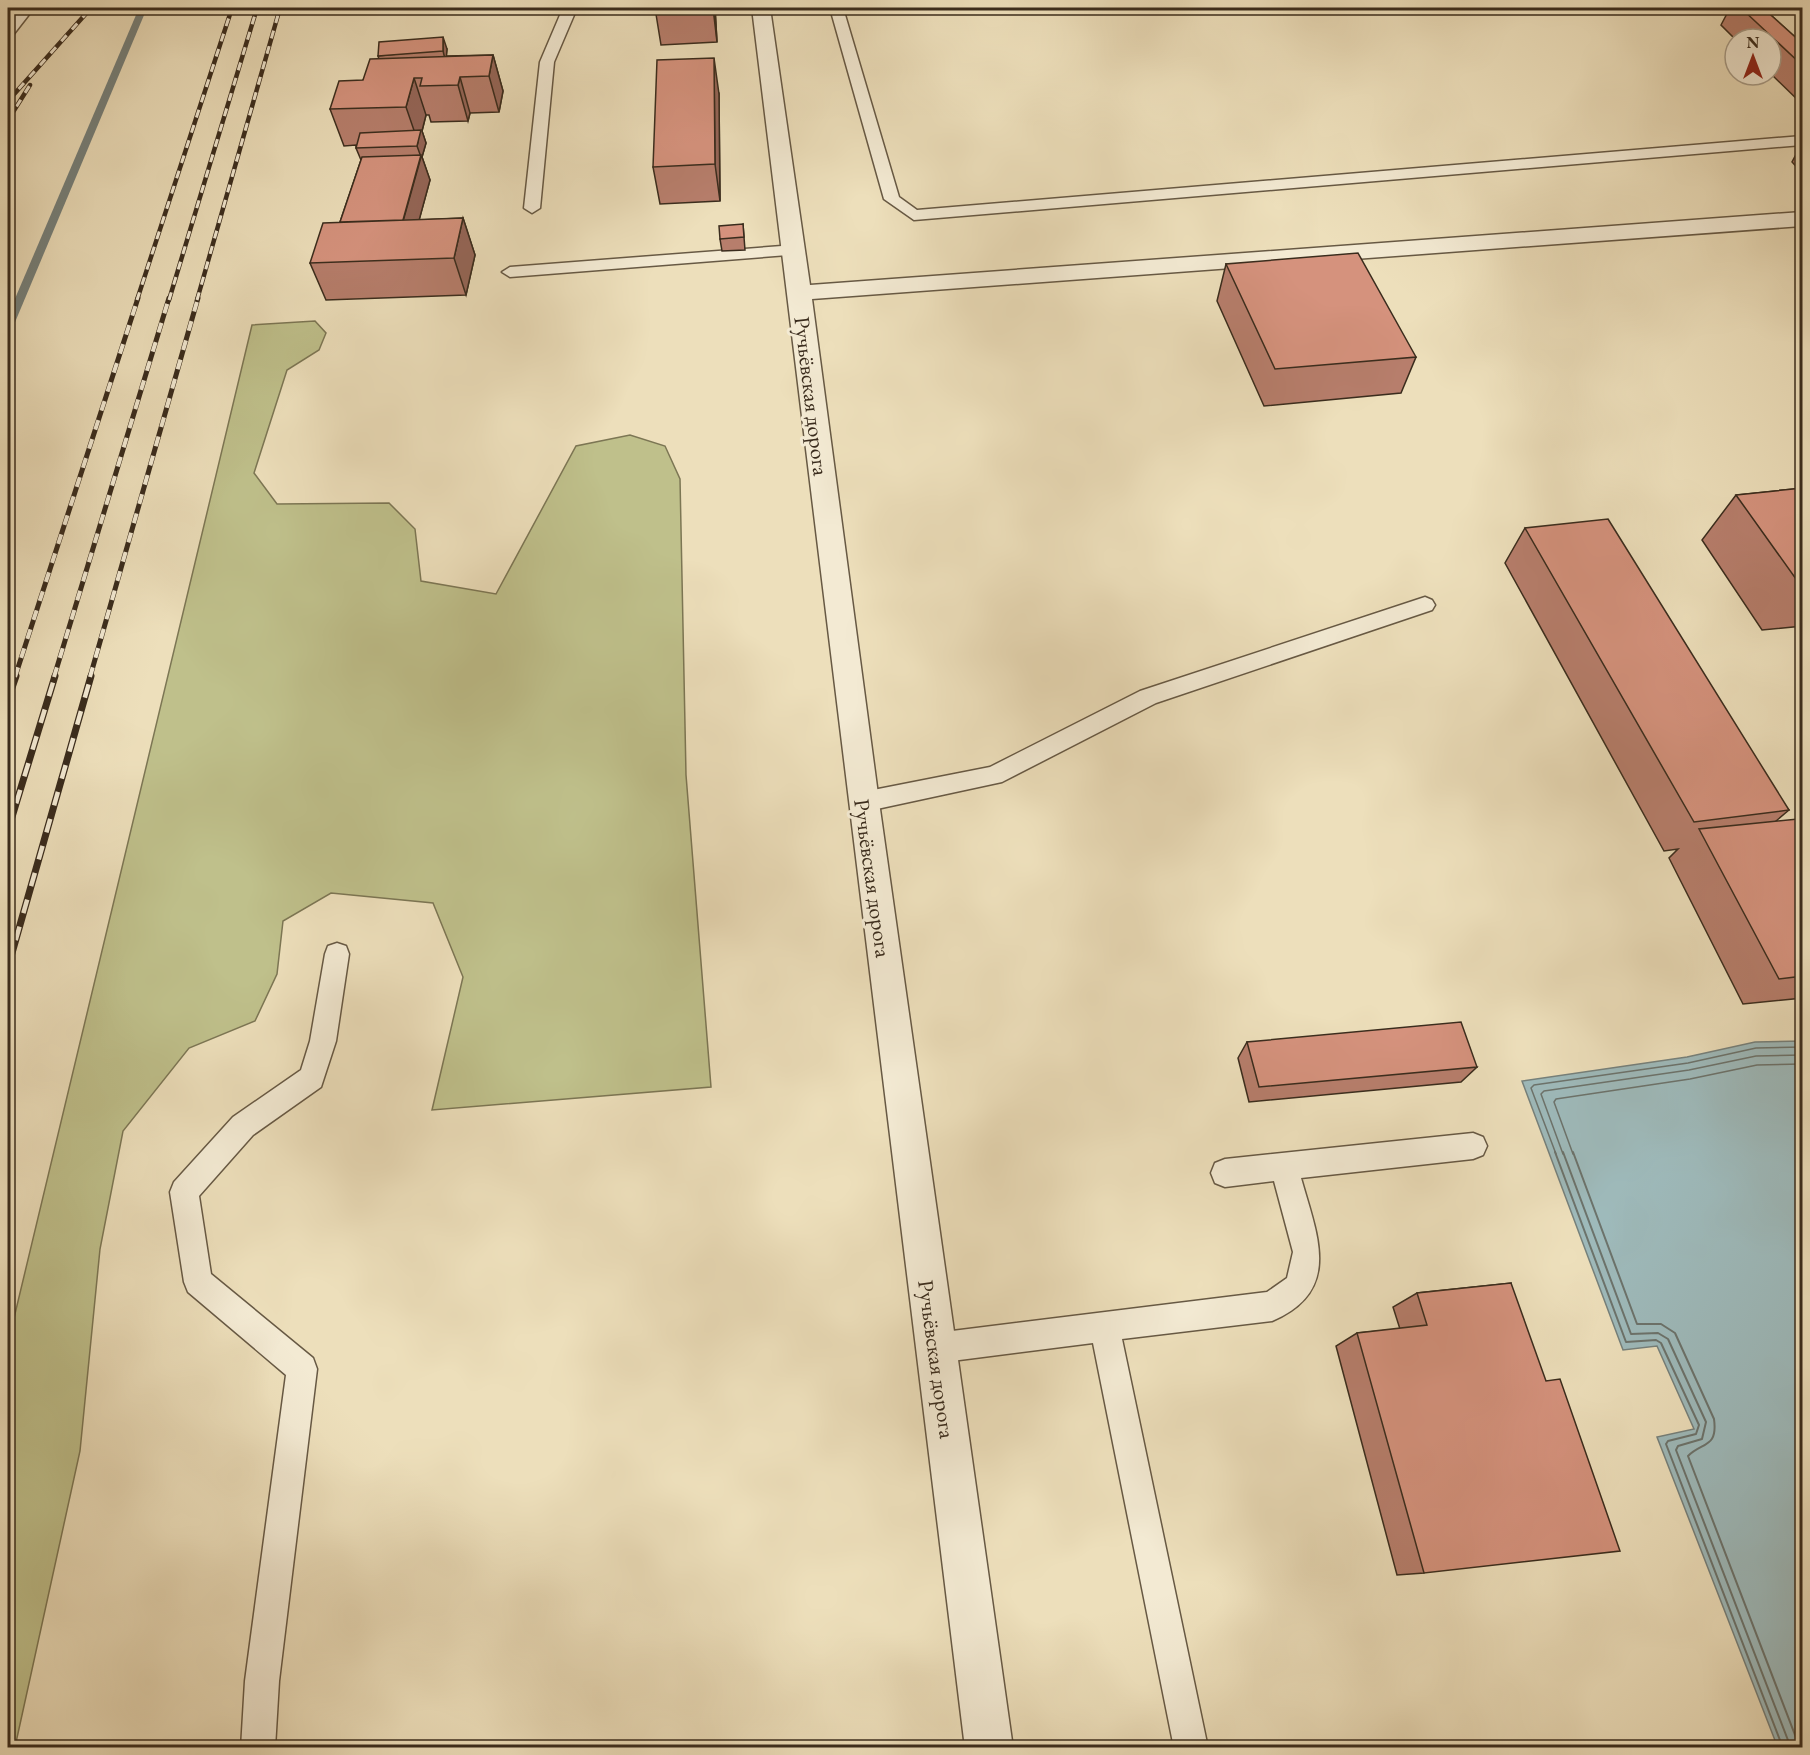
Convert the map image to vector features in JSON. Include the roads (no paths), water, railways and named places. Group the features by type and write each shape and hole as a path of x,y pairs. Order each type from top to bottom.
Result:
{"street":[{"name":"Ручьёвская дорога","path":"761,8 795,250 863,802 989,1748"},
{"path":"800,294 1803,219"}],"lane":[{"path":"8,32 27,8"},
{"path":"532,208 548,62 570,8"},
{"path":"837,8 892,199 914,215 1803,141"},
{"path":"510,272 795,250"},
{"path":"863,802 994,775 1148,697 1425,605"},
{"path":"258,1748 262,1681 302,1369 198,1282 184,1192 243,1126 312,1078 323,1041 337,954"},
{"path":"1225,1173 1473,1146"},
{"path":"936,1348 1105,1329 1272,1306 1299,1287 1308,1252 1284,1167"},
{"path":"1105,1329 1191,1748"}],"water":[{"path":"1802,1041 1802,1747 1778,1748 1657,1437 1694,1429 1657,1346 1623,1350 1522,1081 1687,1057 1755,1042"}],"waterway":[{"path":"8,327 143,8"}],"railway":[{"path":"8,101 91,8"},
{"path":"137,300 232,8"},
{"path":"169,300 257,8"},
{"path":"197,300 280,8"},
{"path":"8,120 30,85"},
{"path":"15,677 138,298"},
{"path":"54,677 169,298"},
{"path":"90,677 198,298"},
{"path":"8,699 16,676"},
{"path":"8,830 55,676"},
{"path":"8,967 91,676"}]}
